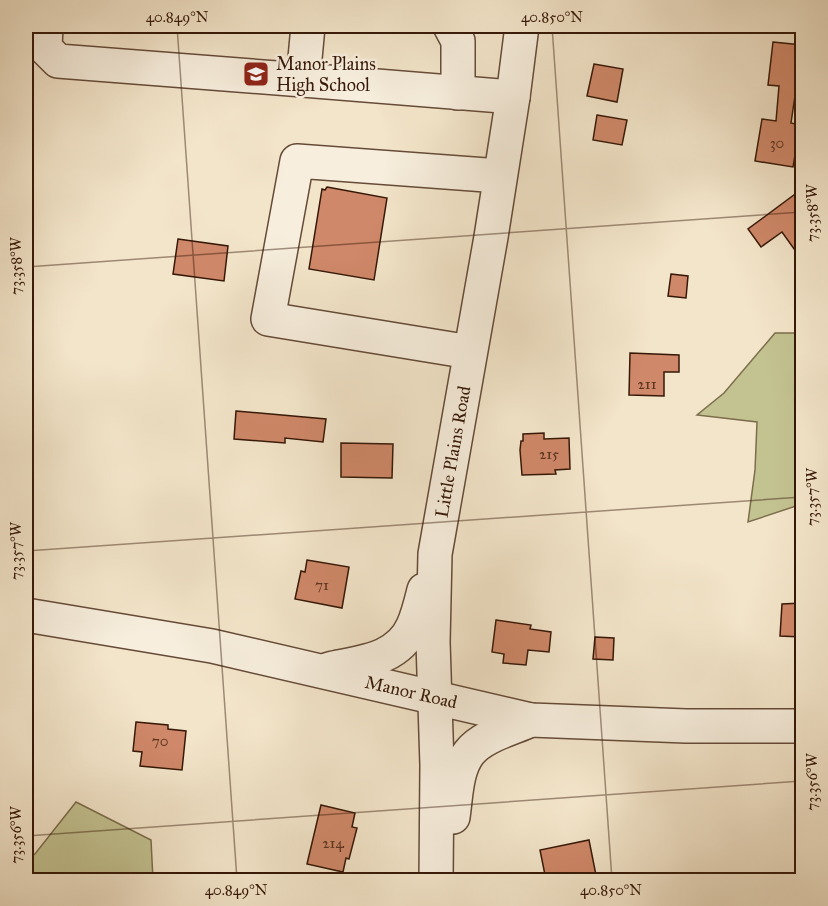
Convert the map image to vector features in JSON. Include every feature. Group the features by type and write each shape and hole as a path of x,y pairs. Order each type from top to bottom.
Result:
{"street":[{"path":"46,26 45,48 58,61 513,97"},
{"path":"303,80 308,26"},
{"path":"450,26 458,41 458,93"},
{"name":"Little Plains Road","path":"439,880 433,642 435,554 500,176 522,26"},
{"path":"470,352 268,319 297,161 500,176"},
{"path":"319,672 377,659 395,651 414,625 435,554"},
{"name":"Manor Road","path":"26,615 212,646 531,720 686,726 802,726"},
{"path":"439,880 459,775 468,754 482,742 531,720"}],"shaded area":[{"path":"775,333 802,333 802,504 748,522 755,470 757,422 697,415 724,393"},
{"path":"76,802 151,840 153,880 26,880 26,859 35,854"}],"building":[{"path":"773,42 802,45 802,90 796,89 791,123 800,125 793,167 755,161 762,119 776,121 779,86 768,85"},
{"path":"594,64 623,69 617,102 587,96"},
{"path":"597,115 627,120 622,145 593,140"},
{"path":"327,187 387,198 374,280 309,269 322,189 325,190"},
{"path":"802,189 802,260 782,232 761,247 748,229"},
{"path":"178,239 228,246 224,281 173,274"},
{"path":"671,274 688,276 686,298 668,296"},
{"path":"630,353 679,355 679,372 664,372 664,396 629,395"},
{"path":"236,411 326,419 323,442 285,438 285,443 234,439"},
{"path":"544,433 544,439 569,438 570,469 555,470 556,474 522,475 520,450 523,434"},
{"path":"341,443 393,444 392,478 341,477"},
{"path":"307,560 349,567 342,608 295,599 301,571 305,572"},
{"path":"802,603 802,637 780,636 782,604"},
{"path":"496,620 531,625 530,629 551,632 549,652 528,650 526,665 503,663 504,654 492,652"},
{"path":"595,637 614,638 613,660 593,659"},
{"path":"136,722 168,725 168,729 186,731 182,770 140,766 142,752 133,751"},
{"path":"321,805 355,813 352,827 357,828 343,872 307,864"},
{"path":"589,840 597,880 546,880 540,850"}],"place":[{"name":"Manor Plains High School","path":"256,74"}]}
